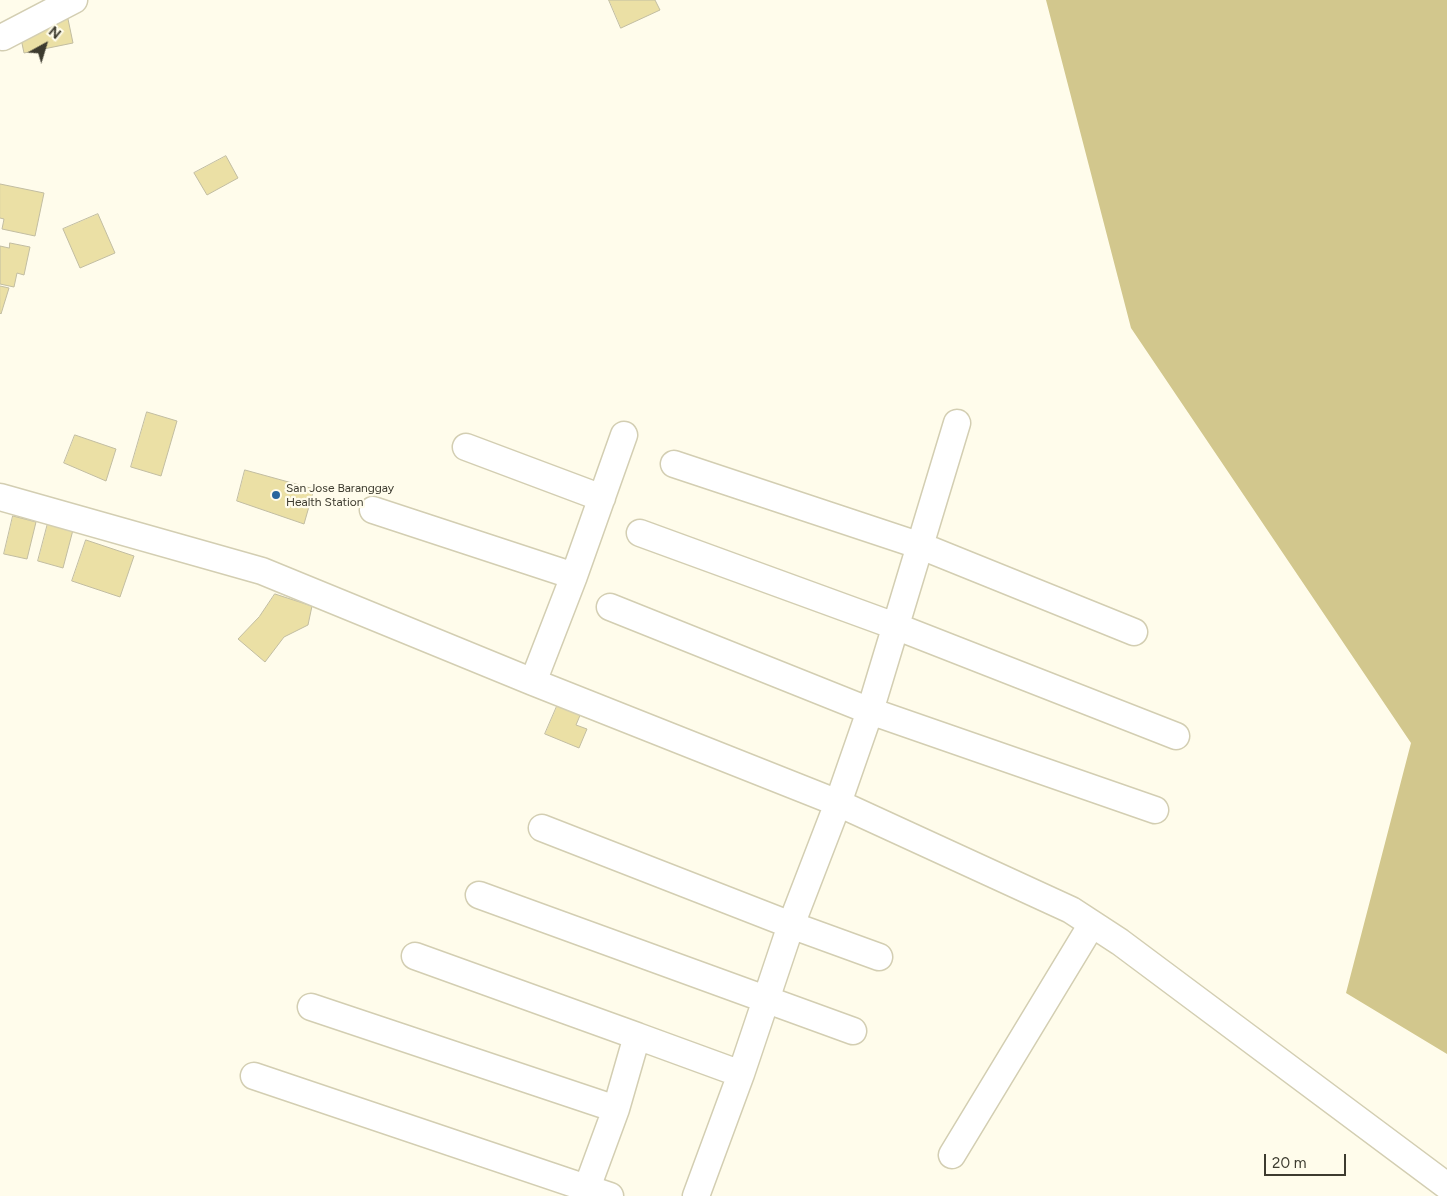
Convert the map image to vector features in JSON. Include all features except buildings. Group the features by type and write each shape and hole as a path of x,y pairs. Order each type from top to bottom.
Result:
{"street":[{"path":"1,39 74,0"},
{"path":"696,1196 741,1074 791,925 870,711 894,626 921,546 957,423"},
{"path":"533,682 574,576 624,435"},
{"path":"466,448 602,498"},
{"path":"674,464 921,546 1134,632"},
{"path":"0,497 262,571 533,682 838,802 1071,910 1128,948 1447,1186"},
{"path":"373,510 574,576"},
{"path":"640,533 894,626 1176,736"},
{"path":"610,607 870,711 1155,810"},
{"path":"542,828 791,925 879,957"},
{"path":"479,895 853,1031"},
{"path":"952,1155 1092,924"},
{"path":"415,956 741,1074"},
{"path":"310,1007 616,1109"},
{"path":"254,1076 593,1194 637,1036"}],"shaded area":[{"path":"1046,0 1447,0 1447,1054 1346,993 1411,743 1131,328"}],"place":[{"name":"San Jose Baranggay Health Station","path":"276,495"}]}
